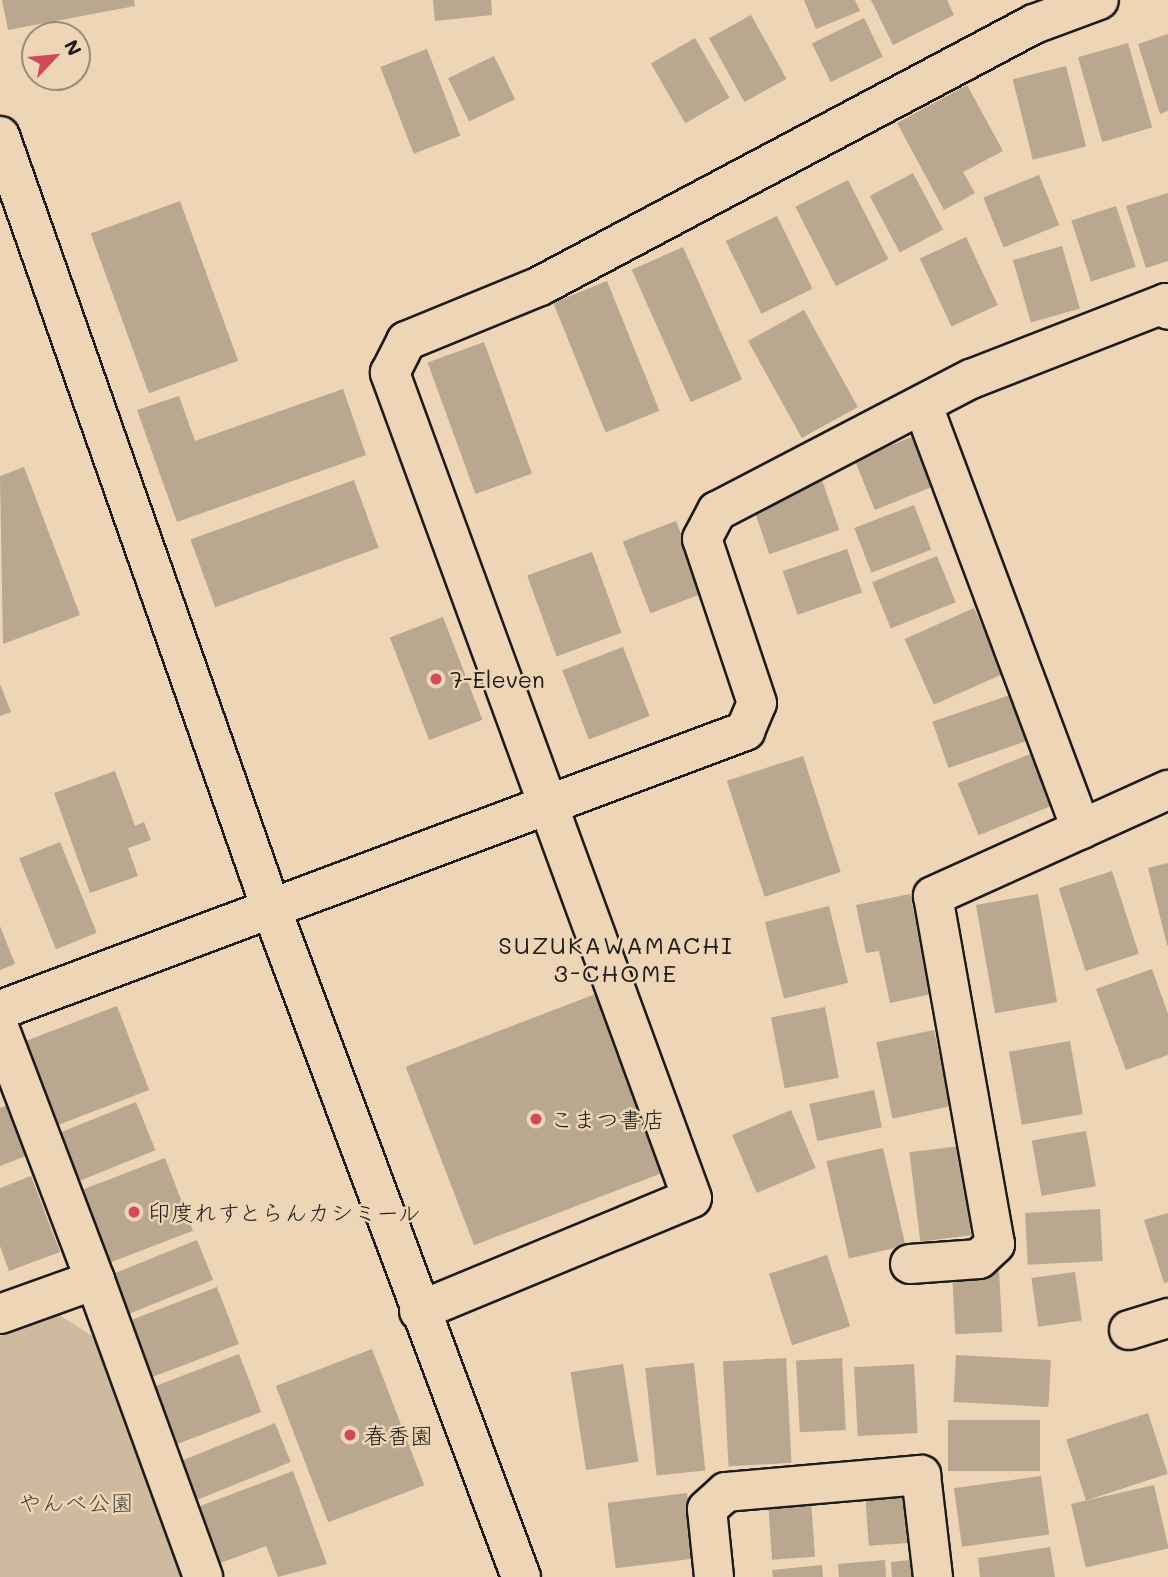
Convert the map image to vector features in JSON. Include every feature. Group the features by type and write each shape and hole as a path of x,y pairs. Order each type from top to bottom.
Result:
{"street":[{"path":"419,1311 692,1198 390,373 406,341 540,286 1034,24 1099,0"},
{"path":"0,136 271,908 419,1311 521,1577"},
{"path":"0,1010 745,731 757,703 702,539 717,511 971,379 1167,305"},
{"path":"923,406 1081,829"},
{"path":"910,1264 979,1259 995,1244 933,896 1168,790"},
{"path":"0,1030 203,1577"},
{"path":"0,1314 95,1280"},
{"path":"1129,1330 1168,1318"},
{"path":"714,1577 707,1509 726,1492 921,1475 933,1577"}],"green space":[{"name":"やんべ公園","path":"59,1315 94,1337 183,1577 0,1577 0,1336"}],"building":[{"path":"2,0 134,0 135,6 56,21 21,21 21,28 8,30"},
{"path":"433,0 491,0 492,15 435,21"},
{"path":"804,0 855,0 860,11 816,29"},
{"path":"871,0 947,0 954,15 893,45"},
{"path":"751,15 786,79 744,102 709,38"},
{"path":"864,18 883,57 831,82 812,43"},
{"path":"1168,34 1168,111 1160,114 1138,44"},
{"path":"695,38 730,98 685,123 651,64"},
{"path":"1128,43 1152,128 1102,142 1078,57"},
{"path":"427,49 460,136 414,154 380,67"},
{"path":"494,56 515,99 469,121 448,78"},
{"path":"1066,66 1086,147 1033,160 1013,79"},
{"path":"967,85 1003,151 963,172 975,193 944,210 897,123"},
{"path":"913,173 943,230 900,253 870,196"},
{"path":"1039,175 1059,225 1004,248 983,197"},
{"path":"848,180 888,259 836,286 795,207"},
{"path":"1168,193 1168,261 1146,268 1126,206"},
{"path":"180,201 238,361 149,393 91,233"},
{"path":"1116,206 1136,267 1091,281 1071,221"},
{"path":"777,216 813,289 761,314 726,241"},
{"path":"966,237 998,305 951,327 920,259"},
{"path":"1062,246 1080,308 1031,323 1013,260"},
{"path":"683,247 742,379 691,402 632,270"},
{"path":"607,281 659,411 606,433 553,303"},
{"path":"804,310 858,407 802,438 748,341"},
{"path":"484,342 532,474 476,494 428,363"},
{"path":"343,389 366,455 177,522 137,410 179,396 195,441"},
{"path":"914,436 934,486 875,510 855,460"},
{"path":"24,467 80,615 3,644 0,476"},
{"path":"354,480 379,548 215,607 190,540"},
{"path":"822,480 839,530 769,554 752,504"},
{"path":"914,505 931,550 871,573 854,528"},
{"path":"676,521 704,593 650,613 623,541"},
{"path":"847,549 862,592 798,615 783,571"},
{"path":"592,552 621,633 557,656 527,576"},
{"path":"937,556 956,602 891,629 872,582"},
{"path":"974,608 1003,674 934,705 905,639"},
{"name":"7-Eleven","path":"443,617 482,720 429,740 390,637"},
{"path":"623,647 650,716 589,739 562,670"},
{"path":"0,684 11,712 0,716"},
{"path":"1010,695 1026,741 948,768 932,722"},
{"path":"1030,754 1051,806 979,835 958,783"},
{"path":"803,756 841,872 765,897 727,781"},
{"path":"115,771 135,826 144,822 151,840 128,848 138,876 90,893 54,793"},
{"path":"60,842 97,933 56,949 19,858"},
{"path":"1168,863 1168,945 1167,945 1148,868"},
{"path":"1112,871 1139,954 1086,971 1059,888"},
{"path":"910,894 931,994 890,1003 879,951 866,953 856,905"},
{"path":"1038,894 1057,1002 995,1013 976,905"},
{"path":"829,906 848,983 784,999 765,922"},
{"path":"0,926 15,964 0,970"},
{"path":"1152,969 1168,1014 1168,1055 1126,1070 1096,989"},
{"name":"こまつ書店","path":"598,993 666,1171 474,1245 406,1067"},
{"path":"117,1006 149,1090 56,1126 24,1042"},
{"path":"825,1007 839,1078 785,1088 771,1017"},
{"path":"934,1030 950,1106 893,1119 876,1042"},
{"path":"1070,1041 1083,1114 1022,1125 1009,1052"},
{"path":"874,1090 882,1127 817,1141 809,1104"},
{"path":"136,1102 155,1150 77,1182 57,1134"},
{"path":"11,1104 31,1154 0,1166 0,1108"},
{"path":"791,1110 816,1168 757,1193 732,1135"},
{"path":"1086,1131 1096,1186 1042,1196 1032,1141"},
{"path":"960,1146 971,1235 920,1242 909,1152"},
{"path":"883,1148 905,1245 849,1258 826,1161"},
{"name":"印度れすとらんカシミール","path":"165,1158 193,1231 104,1265 76,1192"},
{"path":"31,1176 60,1252 9,1271 0,1246 0,1188"},
{"path":"1100,1209 1103,1261 1028,1265 1025,1213"},
{"path":"1168,1213 1168,1282 1164,1283 1144,1220"},
{"path":"197,1240 213,1280 125,1315 109,1276"},
{"path":"827,1255 850,1326 792,1345 769,1274"},
{"path":"999,1270 1002,1332 955,1334 952,1272"},
{"path":"1075,1272 1082,1321 1038,1327 1031,1278"},
{"path":"217,1287 239,1344 149,1378 127,1321"},
{"name":"春香園","path":"372,1349 424,1485 328,1522 276,1386"},
{"path":"239,1354 261,1412 175,1445 153,1387"},
{"path":"956,1355 1051,1360 1048,1407 954,1402"},
{"path":"786,1358 791,1463 729,1466 723,1361"},
{"path":"842,1358 846,1430 800,1432 796,1360"},
{"path":"694,1363 705,1470 657,1476 645,1368"},
{"path":"623,1364 638,1462 586,1470 571,1372"},
{"path":"914,1364 918,1433 858,1436 854,1367"},
{"path":"1148,1413 1168,1474 1086,1500 1066,1440"},
{"path":"948,1420 1040,1420 1040,1471 948,1471"},
{"path":"275,1423 291,1462 194,1501 179,1462"},
{"path":"293,1471 327,1564 278,1577 266,1546 215,1565 195,1508"},
{"path":"1041,1476 1049,1534 962,1547 954,1488"},
{"path":"1154,1485 1168,1548 1086,1567 1071,1504"},
{"path":"908,1490 912,1543 869,1546 865,1493"},
{"path":"687,1493 695,1559 616,1568 608,1503"},
{"path":"811,1500 815,1557 772,1560 768,1503"},
{"path":"1050,1547 1055,1577 980,1577 978,1558"},
{"path":"921,1559 923,1577 892,1577 891,1562"},
{"path":"885,1560 886,1577 839,1577 838,1564"},
{"path":"822,1565 823,1577 773,1577 772,1570"}],"place":[{"name":"7-Eleven","path":"436,679"},
{"name":"こまつ書店","path":"536,1119"},
{"name":"印度れすとらんカシミール","path":"134,1212"},
{"name":"春香園","path":"350,1435"}],"district":[{"name":"SUZUKAWAMACHI 3-CHOME","path":"616,959"}]}
